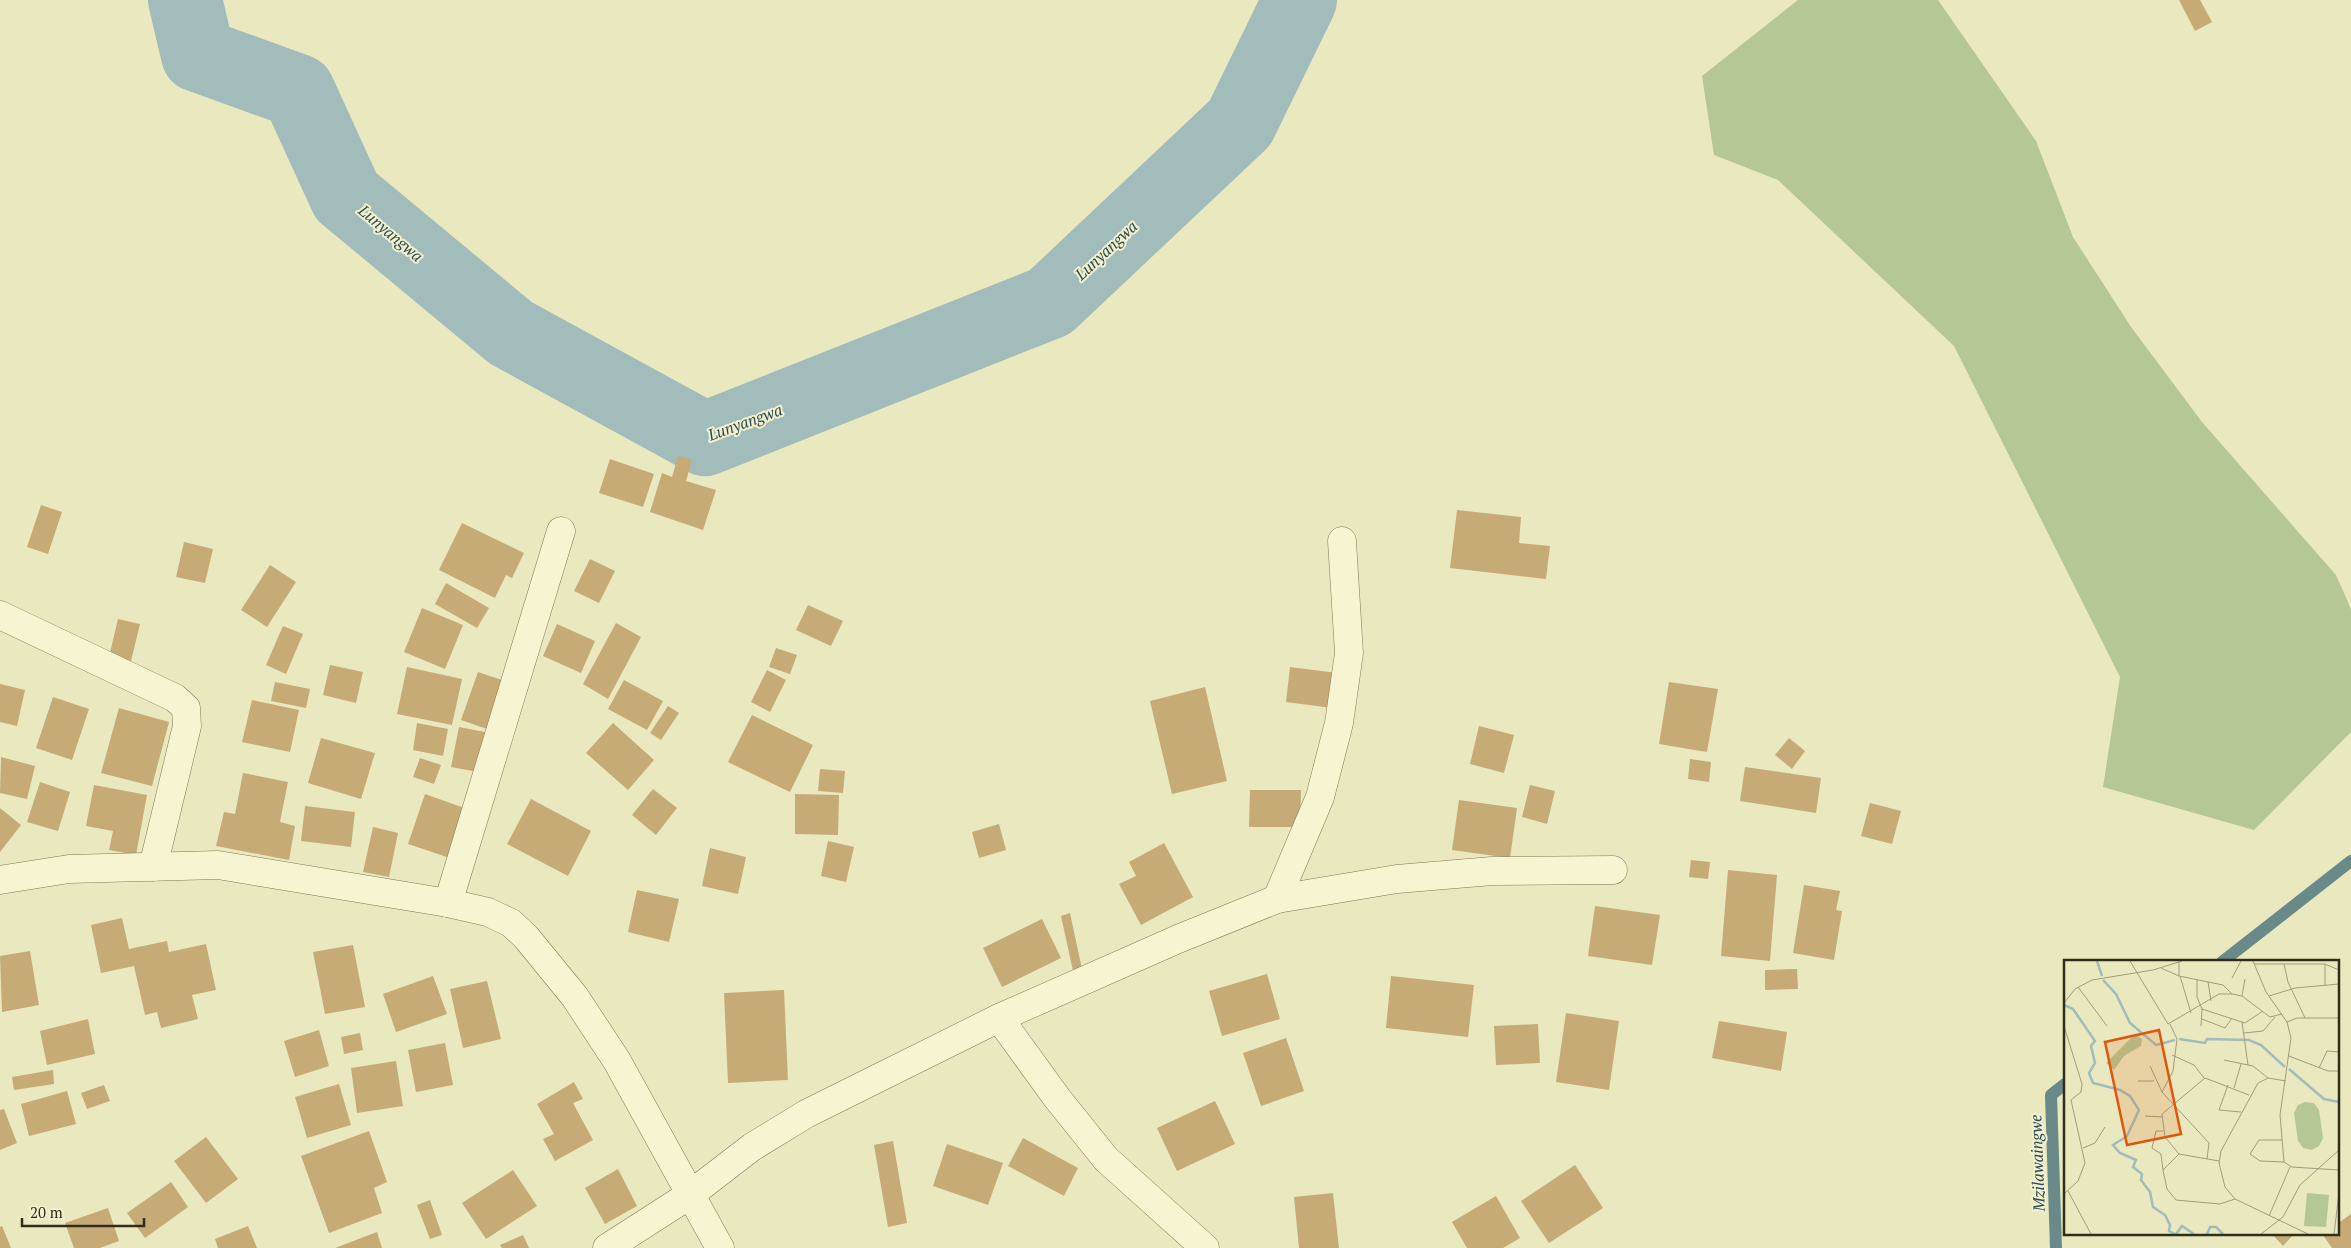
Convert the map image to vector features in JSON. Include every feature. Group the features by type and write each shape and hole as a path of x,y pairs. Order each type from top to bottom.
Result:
{"street":[{"path":"448,903 561,531"},
{"path":"1277,899 1320,797 1339,723 1349,652 1342,540"},
{"path":"0,615 175,698 186,708 187,726 153,867"},
{"path":"0,880 69,868 218,865 448,903 488,912 512,923 526,937 574,997 617,1061 720,1248"},
{"path":"607,1248 691,1194 752,1148 806,1114 999,1018 1178,939 1277,899 1397,879 1463,873 1613,870"},
{"path":"999,1018 1057,1098 1106,1159 1205,1248"}],"green space":[{"path":"1798,0 1938,0 2036,141 2073,237 2131,327 2202,422 2336,575 2351,609 2351,732 2254,830 2103,787 2120,677 1954,346 1778,180 1714,155 1702,76"}],"building":[{"path":"2179,0 2200,0 2212,22 2195,31"},
{"path":"678,456 692,460 686,481 716,490 703,530 650,512 662,473 672,477"},
{"path":"610,459 654,474 643,507 599,493"},
{"path":"41,505 62,512 48,554 27,547"},
{"path":"1457,510 1521,517 1519,543 1550,546 1546,579 1450,568"},
{"path":"462,523 524,553 512,578 506,575 495,598 439,570"},
{"path":"184,542 213,549 205,583 176,577"},
{"path":"590,559 615,571 599,603 574,591"},
{"path":"270,565 296,582 267,627 241,610"},
{"path":"446,583 489,608 477,628 435,604"},
{"path":"808,605 843,621 831,646 796,630"},
{"path":"422,608 463,625 445,669 404,652"},
{"path":"118,619 140,624 131,661 109,657"},
{"path":"616,623 641,637 608,699 583,684"},
{"path":"557,624 595,641 581,673 543,656"},
{"path":"283,626 303,634 286,674 266,665"},
{"path":"776,648 797,655 790,674 769,667"},
{"path":"330,665 363,672 356,703 323,695"},
{"path":"407,667 462,679 452,725 397,714"},
{"path":"1290,667 1337,673 1332,708 1286,702"},
{"path":"767,670 786,680 770,712 751,702"},
{"path":"478,672 505,681 487,729 461,720"},
{"path":"624,680 663,701 647,730 608,709"},
{"path":"275,682 310,689 306,708 271,701"},
{"path":"1669,682 1718,689 1707,752 1659,744"},
{"path":"0,684 25,690 17,726 0,722"},
{"path":"1205,687 1227,781 1172,794 1150,701"},
{"path":"53,697 89,709 72,760 36,748"},
{"path":"252,700 299,710 290,752 242,742"},
{"path":"668,706 679,713 661,740 650,733"},
{"path":"119,708 169,722 152,786 101,773"},
{"path":"752,715 813,745 790,792 728,762"},
{"path":"417,723 448,729 443,756 413,750"},
{"path":"613,723 654,760 628,790 586,753"},
{"path":"1479,726 1514,735 1504,773 1470,764"},
{"path":"459,727 485,732 478,772 451,767"},
{"path":"321,738 375,753 361,799 308,783"},
{"path":"1789,738 1805,751 1792,769 1775,755"},
{"path":"1,757 35,766 27,799 0,793"},
{"path":"420,758 441,765 434,784 413,777"},
{"path":"1690,759 1711,762 1709,782 1688,779"},
{"path":"1745,767 1821,778 1816,813 1740,801"},
{"path":"820,769 845,771 843,793 818,791"},
{"path":"243,773 288,782 280,822 295,826 289,860 216,846 224,812 235,814"},
{"path":"40,782 70,792 58,831 27,822"},
{"path":"94,785 147,795 136,855 109,850 113,831 86,826"},
{"path":"1530,785 1555,791 1547,824 1522,817"},
{"path":"653,789 677,808 656,835 632,815"},
{"path":"1250,790 1301,790 1300,827 1249,827"},
{"path":"425,794 470,810 453,859 408,844"},
{"path":"795,794 839,795 838,835 795,834"},
{"path":"531,799 591,831 568,876 507,844"},
{"path":"1459,800 1517,808 1510,858 1452,850"},
{"path":"1870,803 1901,811 1892,844 1861,836"},
{"path":"305,806 355,812 351,847 301,841"},
{"path":"0,808 21,825 0,852"},
{"path":"999,824 1006,850 979,858 972,832"},
{"path":"373,827 398,833 389,877 363,872"},
{"path":"828,841 854,847 846,882 821,876"},
{"path":"1164,843 1193,897 1141,925 1119,884 1136,876 1129,862"},
{"path":"710,848 746,857 738,894 702,886"},
{"path":"1691,860 1710,862 1708,879 1689,877"},
{"path":"1728,870 1777,875 1770,961 1721,956"},
{"path":"1804,885 1840,891 1836,910 1842,911 1834,960 1793,953"},
{"path":"637,890 679,899 669,942 628,932"},
{"path":"1595,906 1660,915 1652,965 1588,956"},
{"path":"1070,913 1082,969 1073,971 1061,916"},
{"path":"122,918 129,949 167,941 169,952 206,944 216,990 192,995 198,1019 161,1028 157,1012 145,1015 134,966 101,973 91,925"},
{"path":"1042,919 1061,958 1002,987 983,948"},
{"path":"353,945 365,1007 325,1014 313,952"},
{"path":"30,951 39,1005 2,1012 0,956"},
{"path":"1797,969 1798,989 1765,990 1765,970"},
{"path":"1267,974 1280,1019 1222,1036 1209,991"},
{"path":"433,976 447,1014 396,1032 383,994"},
{"path":"1391,976 1474,985 1468,1037 1386,1028"},
{"path":"487,981 501,1039 463,1048 450,989"},
{"path":"784,990 788,1080 728,1083 724,993"},
{"path":"1566,1013 1619,1021 1609,1090 1556,1082"},
{"path":"88,1019 95,1054 47,1065 40,1031"},
{"path":"1719,1021 1787,1032 1781,1071 1712,1058"},
{"path":"1538,1024 1540,1063 1496,1065 1494,1026"},
{"path":"319,1030 329,1066 295,1077 284,1041"},
{"path":"360,1033 363,1050 344,1054 341,1037"},
{"path":"1286,1038 1304,1091 1261,1106 1243,1053"},
{"path":"445,1043 453,1085 416,1092 408,1050"},
{"path":"396,1061 403,1106 357,1113 351,1068"},
{"path":"53,1070 54,1084 14,1090 12,1077"},
{"path":"574,1082 583,1099 573,1103 593,1140 555,1161 543,1139 554,1134 537,1104"},
{"path":"339,1084 351,1125 307,1138 295,1097"},
{"path":"104,1085 110,1101 87,1109 81,1093"},
{"path":"67,1091 76,1124 29,1136 21,1104"},
{"path":"1215,1101 1235,1144 1177,1171 1157,1128"},
{"path":"4,1109 17,1143 0,1150 0,1110"},
{"path":"369,1131 387,1182 374,1188 382,1213 329,1233 301,1156"},
{"path":"206,1137 238,1179 206,1203 174,1161"},
{"path":"1023,1138 1078,1168 1064,1196 1008,1166"},
{"path":"893,1141 907,1223 888,1227 874,1145"},
{"path":"947,1144 1003,1163 988,1205 933,1186"},
{"path":"1575,1165 1603,1208 1549,1243 1521,1201"},
{"path":"618,1169 637,1206 605,1224 585,1188"},
{"path":"513,1170 537,1206 486,1239 462,1203"},
{"path":"171,1182 188,1207 145,1238 127,1213"},
{"path":"1333,1193 1339,1248 1299,1248 1294,1197"},
{"path":"1496,1196 1520,1238 1503,1248 1467,1248 1452,1222"},
{"path":"430,1200 442,1235 430,1239 417,1205"},
{"path":"108,1208 119,1241 100,1248 74,1248 65,1223"},
{"path":"2351,1214 2351,1248 2332,1248 2324,1236 2338,1236 2338,1223"},
{"path":"2,1226 11,1248 0,1248 0,1227"},
{"path":"248,1226 257,1248 218,1248 215,1239"},
{"path":"377,1232 382,1248 335,1248"},
{"path":"523,1235 529,1248 502,1248 500,1245"},
{"path":"2274,1236 2292,1236 2283,1246"}],"waterway":[{"name":"Lunyangwa","path":"185,0 198,55 298,91 346,196 511,333 705,439 1050,302 1240,123 1300,0"},
{"name":"Mzilawaingwe","path":"2225,960 2351,861"},
{"name":"Mzilawaingwe","path":"2056,1248 2051,1095 2064,1085"}]}
